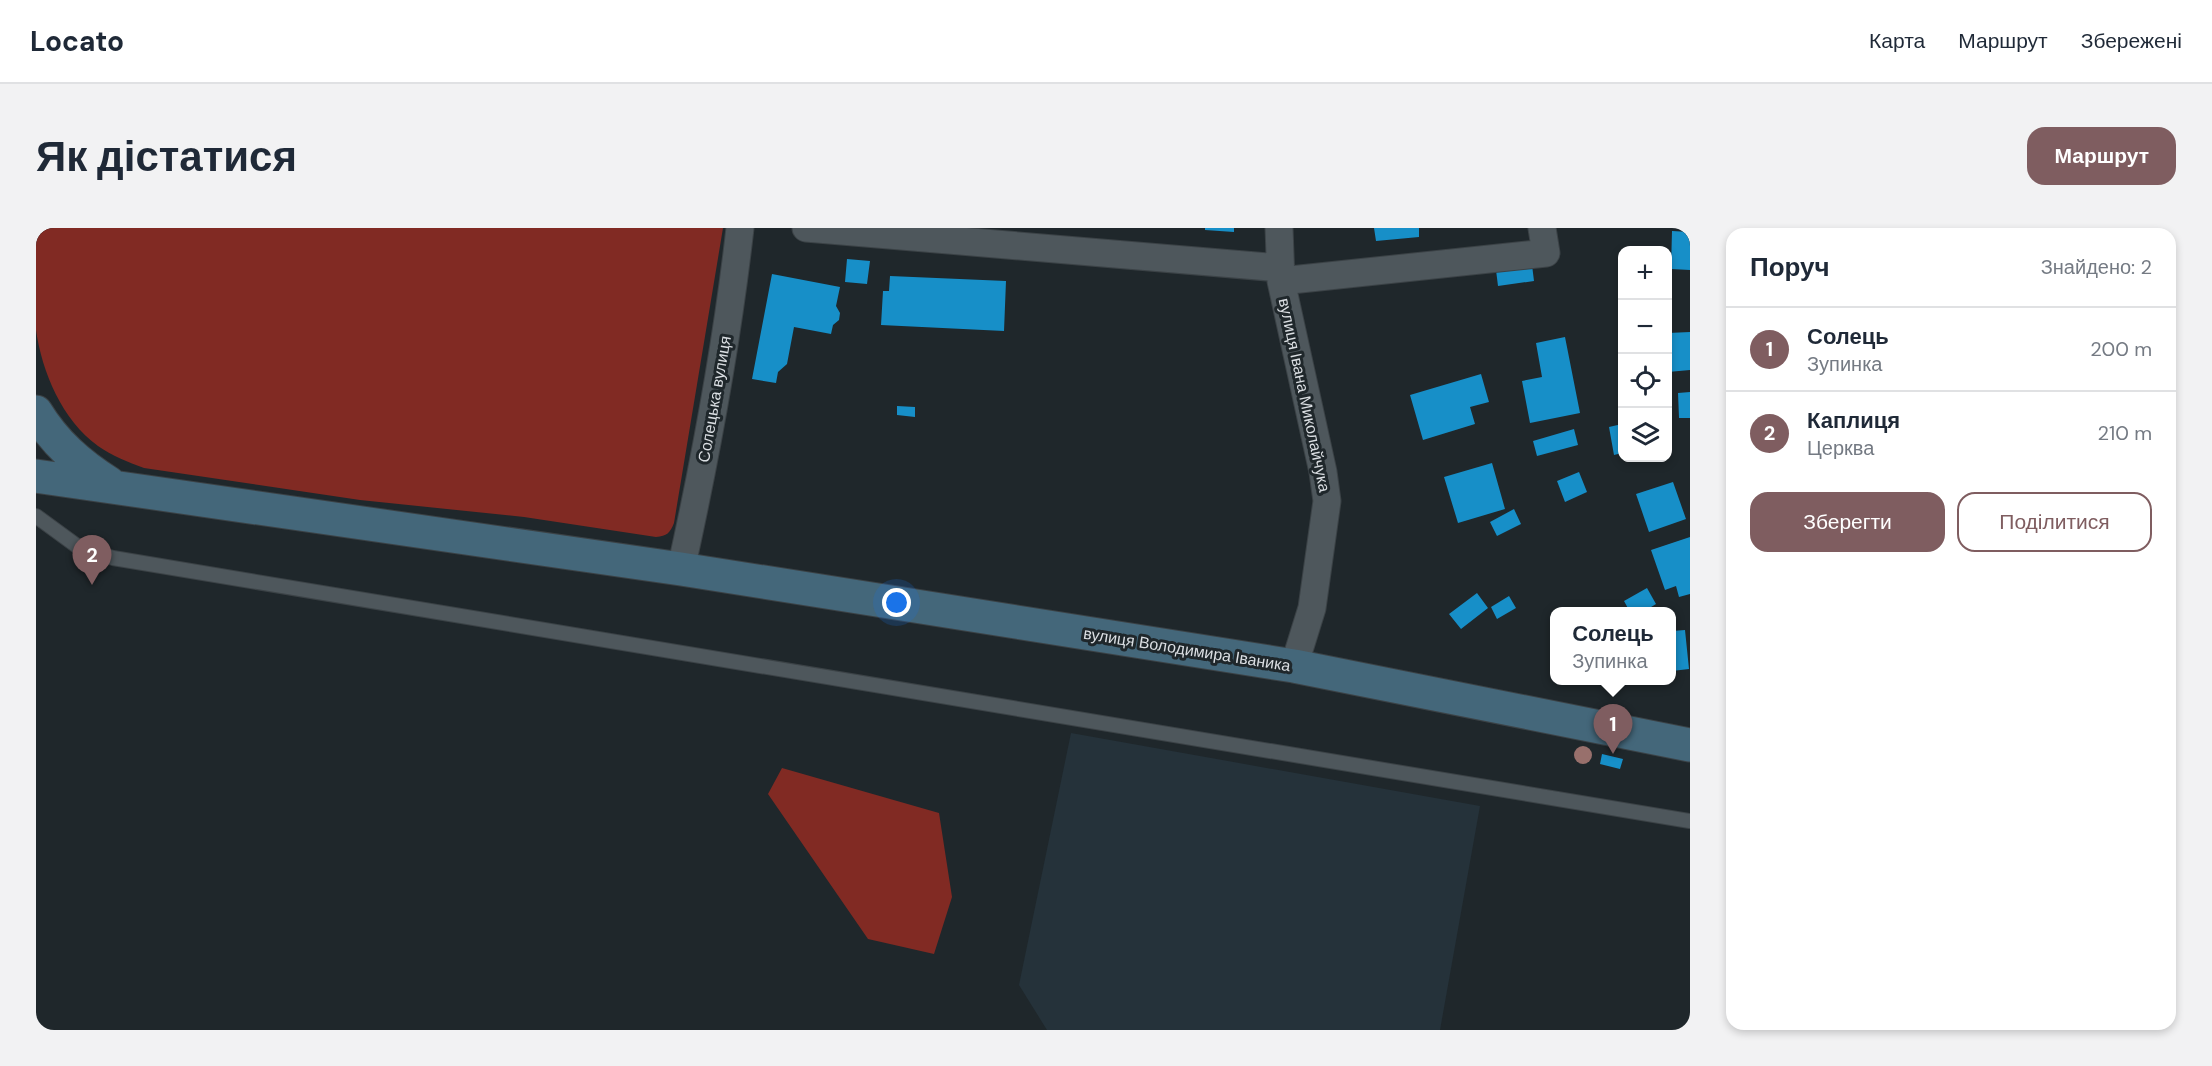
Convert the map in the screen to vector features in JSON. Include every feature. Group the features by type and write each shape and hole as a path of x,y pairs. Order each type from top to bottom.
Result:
{"main road":[{"path":"36,412 57,442 73,458 116,488"},
{"name":"вулиця Володимира Іваника","path":"36,476 681,569 1294,666 1690,746"}],"street":[{"name":"Солецька вулиця","path":"681,569 697,497 732,298 740,228"},
{"path":"806,228 1004,236 1281,275 1546,253 1542,228"},
{"name":"вулиця Івана Миколайчука","path":"1279,228 1281,275 1323,472 1327,501 1312,608 1294,666"}],"lane":[{"path":"36,516 77,546 112,558 1690,821"}],"shaded area":[{"path":"36,228 723,228 673,526 665,535 656,537 524,517 360,500 144,468 109,453 85,435 74,423 56,394 43,362 36,330"},
{"path":"1071,733 1480,806 1440,1030 1047,1030 1019,985"},
{"path":"782,768 939,813 952,897 934,954 868,939 768,794"}],"building":[{"path":"1205,228 1234,228 1234,232 1205,230"},
{"path":"1374,228 1419,228 1419,237 1376,241"},
{"path":"1672,231 1690,232 1690,270 1672,269"},
{"path":"847,259 870,261 867,284 845,282"},
{"path":"1532,265 1534,281 1498,286 1496,270"},
{"path":"772,274 840,287 836,306 840,313 839,320 833,325 831,334 794,327 787,364 778,372 776,383 752,379"},
{"path":"890,276 1006,281 1004,331 881,325 883,291 889,291"},
{"path":"1690,332 1690,370 1672,372 1672,333"},
{"path":"1565,337 1580,413 1530,423 1522,381 1542,377 1536,343"},
{"path":"1481,374 1489,402 1470,407 1475,424 1423,440 1410,395"},
{"path":"1690,392 1690,418 1679,418 1678,393"},
{"path":"897,406 915,407 915,417 897,415"},
{"path":"1618,425 1618,454 1614,455 1609,427"},
{"path":"1574,429 1578,445 1537,456 1533,441"},
{"path":"1492,463 1505,509 1458,523 1444,477"},
{"path":"1579,472 1587,492 1565,502 1557,481"},
{"path":"1673,482 1686,519 1649,532 1636,494"},
{"path":"1514,509 1521,524 1497,536 1490,522"},
{"path":"1690,537 1690,594 1679,597 1676,586 1665,590 1651,550"},
{"path":"1647,588 1656,604 1651,607 1627,607 1624,601"},
{"path":"1477,593 1488,608 1461,629 1449,614"},
{"path":"1509,596 1516,608 1497,619 1491,607"},
{"path":"1685,630 1689,669 1676,671 1676,631"},
{"path":"1602,754 1623,759 1620,769 1600,764"}],"place":[{"name":"Каплиця","path":"92,585"},
{"name":"Солець","path":"1613,754"}]}
